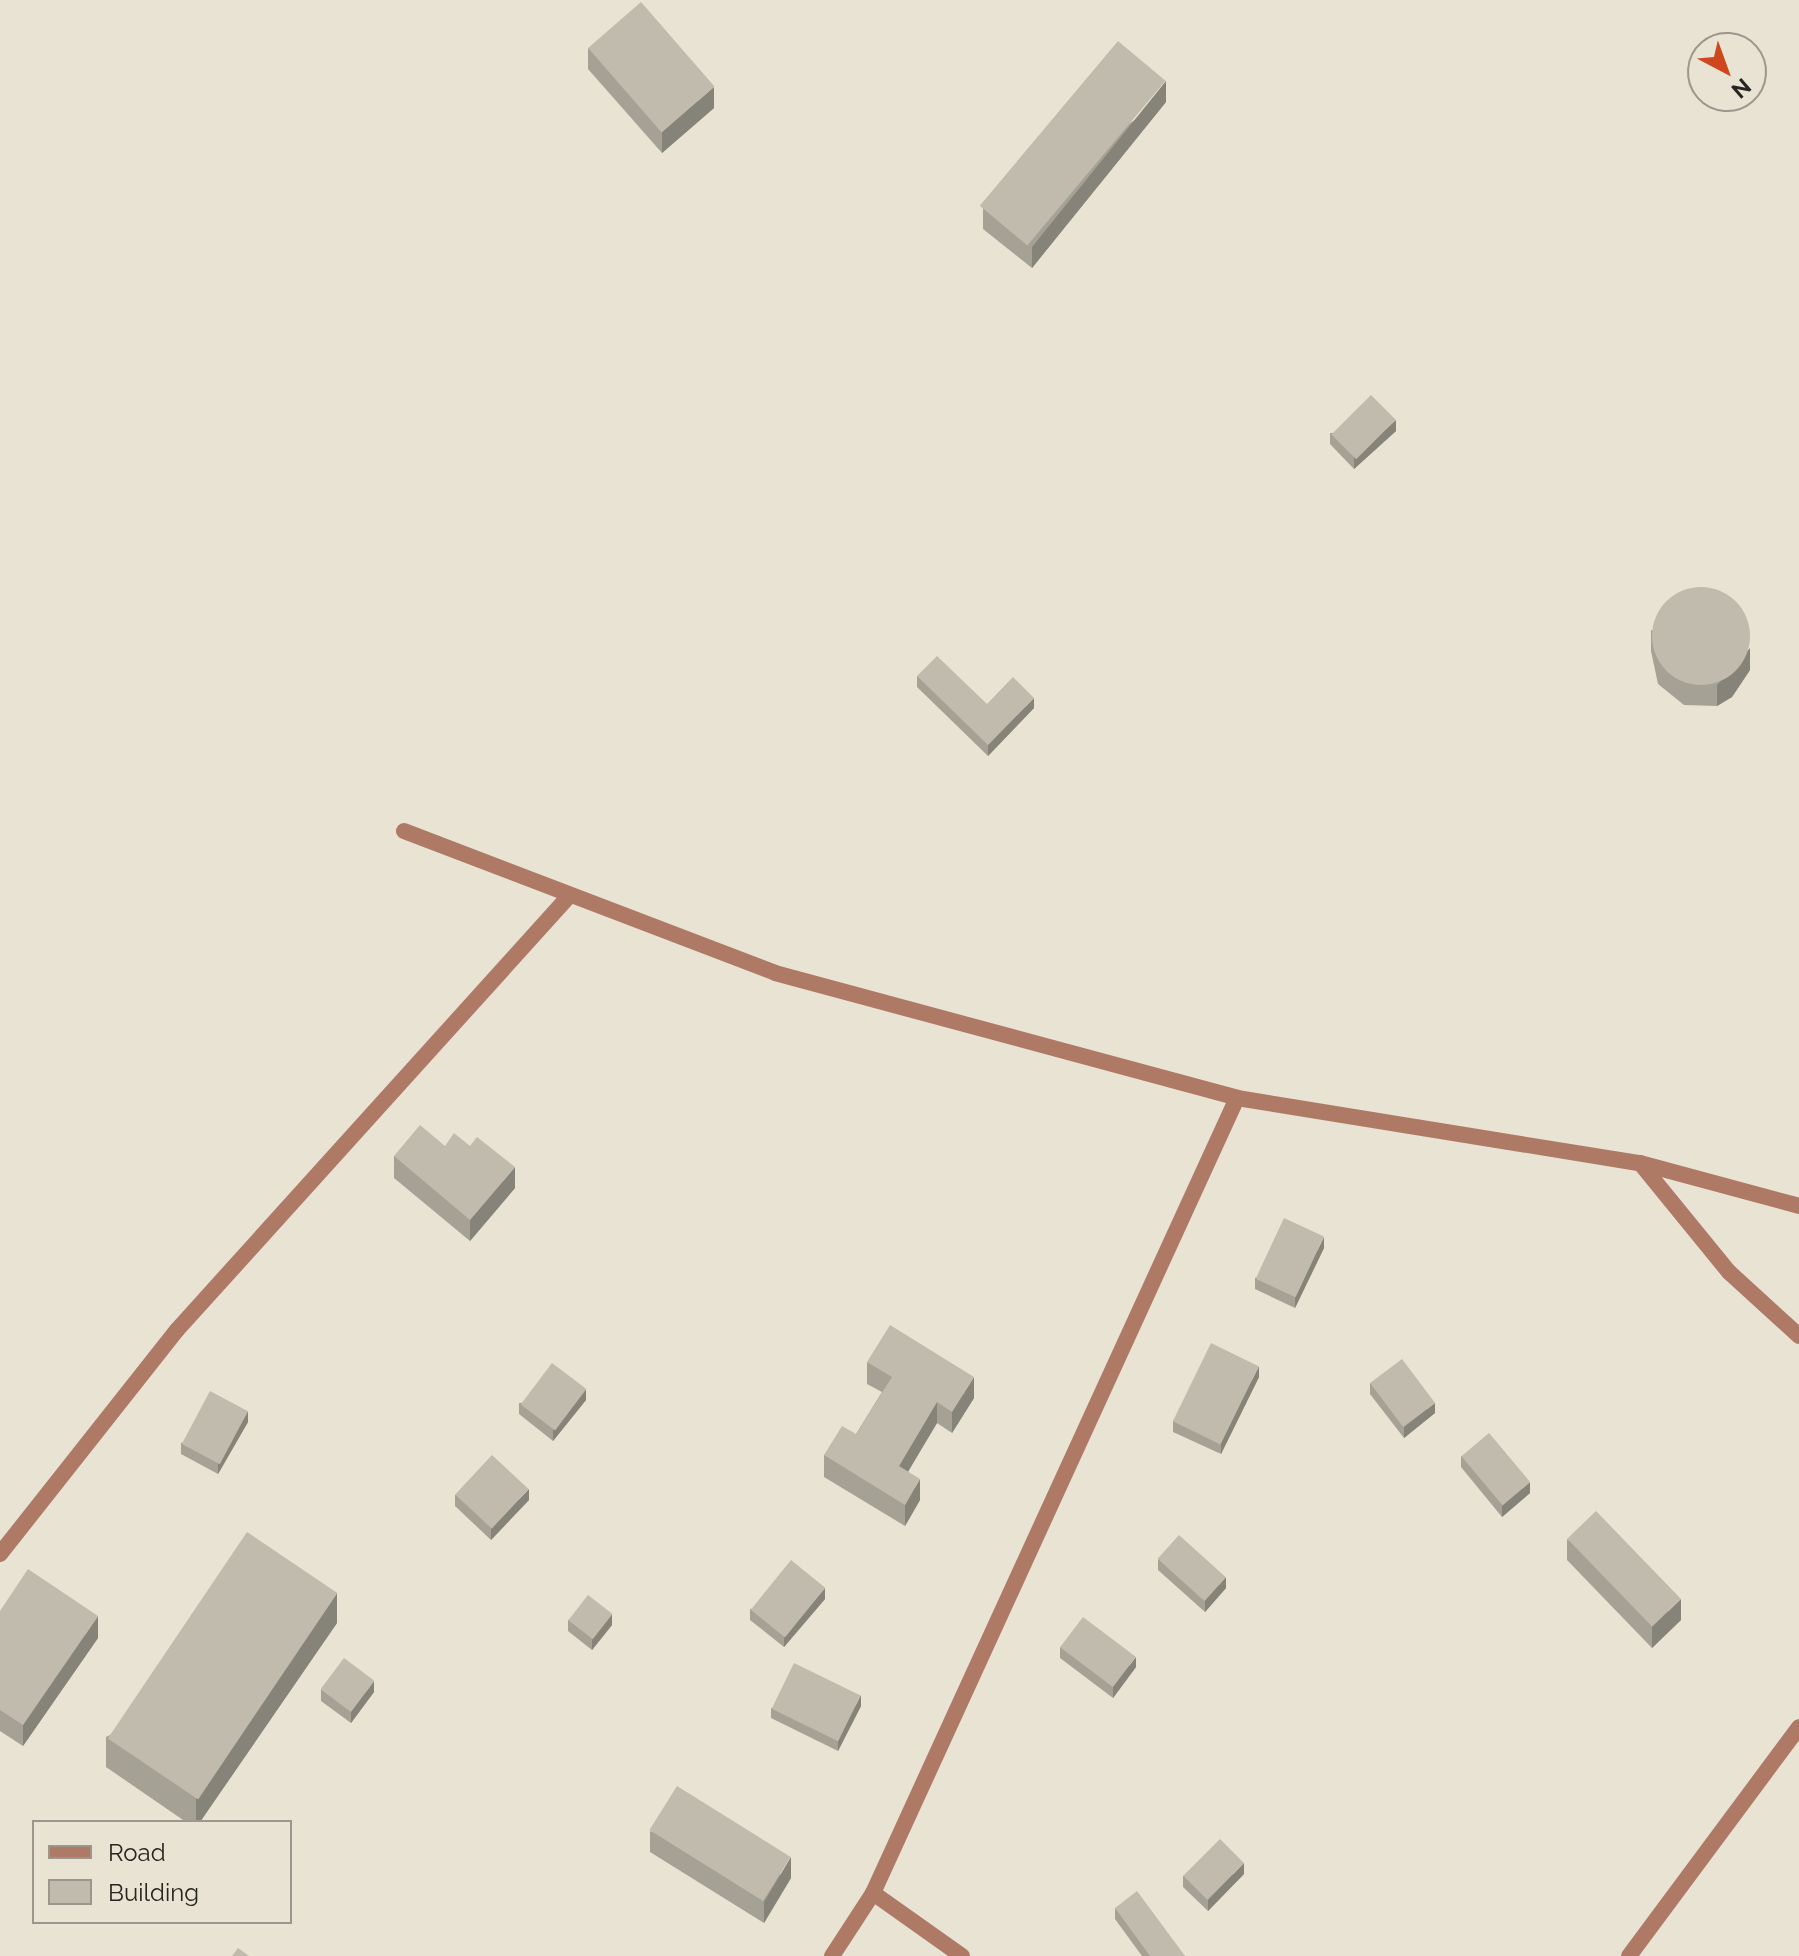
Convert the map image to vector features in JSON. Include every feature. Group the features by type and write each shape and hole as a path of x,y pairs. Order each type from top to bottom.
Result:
{"street":[{"path":"404,831 775,973 1237,1098 1640,1163 1799,1206"},
{"path":"0,1554 177,1330 570,895"},
{"path":"832,1956 873,1893 1237,1098"},
{"path":"1640,1163 1729,1272 1799,1336"},
{"path":"1629,1956 1799,1727"},
{"path":"873,1893 962,1956"}],"building":[{"path":"641,2 714,87 662,132 588,48"},
{"path":"1118,41 1165,81 1027,246 980,206"},
{"path":"1371,395 1396,420 1356,459 1331,435"},
{"path":"1701,587 1720,591 1736,601 1746,617 1750,636 1746,655 1736,671 1720,681 1701,685 1682,681 1666,671 1656,655 1652,636 1656,617 1666,601 1682,591"},
{"path":"937,656 987,704 1013,677 1034,698 988,745 917,676"},
{"path":"420,1125 445,1146 454,1133 470,1146 477,1137 515,1167 470,1220 394,1156"},
{"path":"1284,1218 1324,1237 1296,1297 1256,1279"},
{"path":"890,1325 974,1377 952,1412 937,1402 899,1466 920,1479 905,1505 824,1455 842,1426 856,1434 892,1377 867,1362"},
{"path":"1211,1343 1259,1366 1220,1444 1173,1421"},
{"path":"1402,1359 1435,1403 1403,1427 1370,1383"},
{"path":"552,1363 586,1389 555,1430 521,1405"},
{"path":"210,1391 248,1411 220,1464 182,1444"},
{"path":"1489,1433 1530,1482 1503,1505 1461,1456"},
{"path":"492,1455 529,1489 492,1529 455,1494"},
{"path":"1596,1511 1681,1599 1652,1627 1567,1539"},
{"path":"247,1532 337,1593 198,1799 108,1738"},
{"path":"1179,1535 1226,1577 1204,1601 1158,1559"},
{"path":"791,1560 825,1588 785,1637 751,1610"},
{"path":"28,1569 98,1616 23,1725 0,1710 0,1611"},
{"path":"588,1595 612,1614 593,1639 568,1620"},
{"path":"1083,1617 1136,1657 1113,1687 1060,1647"},
{"path":"344,1658 374,1681 351,1712 321,1689"},
{"path":"794,1663 861,1695 838,1741 772,1709"},
{"path":"677,1786 791,1857 763,1901 649,1830"},
{"path":"1220,1839 1244,1863 1207,1900 1183,1876"},
{"path":"1137,1891 1185,1956 1150,1956 1115,1908"},
{"path":"238,1948 249,1956 232,1956"}]}
